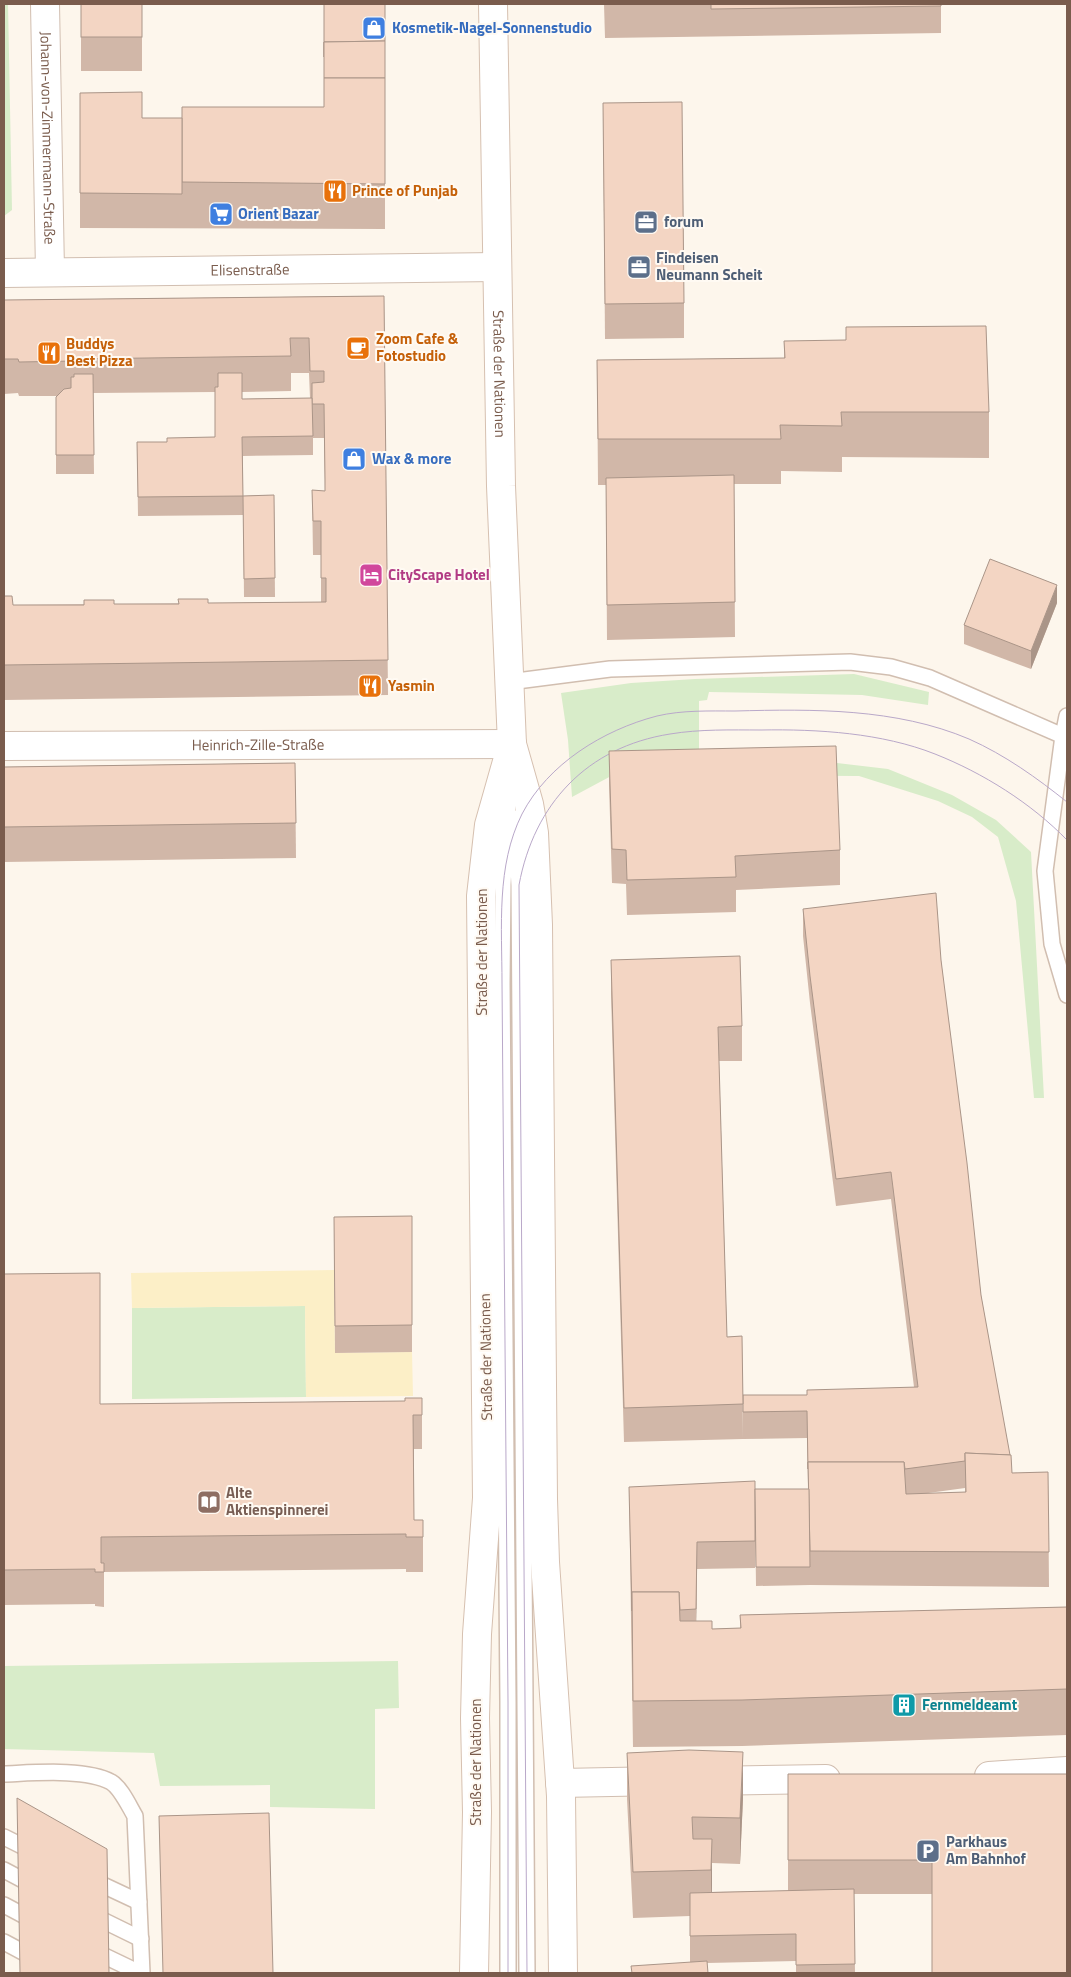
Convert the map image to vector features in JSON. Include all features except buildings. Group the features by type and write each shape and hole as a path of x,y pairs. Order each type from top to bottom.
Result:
{"main road":[{"name":"Johann-von-Zimmermann-Straße","path":"45,4 50,271"},
{"name":"Straße der Nationen","path":"493,4 501,486 512,744 529,804 536,860 543,1499 545,1562 560,1783 563,1973"},
{"name":"Elisenstraße","path":"4,273 497,267"},
{"name":"Straße der Nationen","path":"474,1973 477,1812 475,1718 477,1634 487,1489 481,896 489,825 512,744"},
{"name":"Heinrich-Zille-Straße","path":"4,746 512,744"},
{"path":"962,1777 1067,1771"},
{"path":"560,1783 854,1778"}],"lane":[{"path":"509,682 610,669 850,662 891,667 930,678 1064,736"},
{"path":"1067,716 1045,871 1052,944 1067,995"},
{"path":"508,1973 508,1702 502,983 503,884 512,744"},
{"path":"512,744 519,886 527,1973"},
{"path":"4,1774 42,1772 88,1775 111,1782 135,1816 141,1973 81,1944"},
{"path":"4,1837 45,1858"},
{"path":"4,1870 46,1892"},
{"path":"78,1874 139,1902"},
{"path":"4,1905 50,1929"},
{"path":"79,1908 141,1939"},
{"path":"4,1942 62,1973"}],"green space":[{"path":"4,4 8,4 12,210 4,216"},
{"path":"854,674 929,692 928,705 862,695 709,692 707,700 699,701 699,757 786,757 888,769 952,795 996,820 1031,852 1044,1098 1034,1098 1016,901 998,837 972,817 938,801 859,776 613,775 572,797 568,740 561,693 631,683"},
{"path":"305,1306 306,1397 132,1399 132,1308"},
{"path":"398,1661 399,1708 375,1709 375,1809 270,1807 270,1785 160,1786 154,1753 4,1749 4,1666"}],"sand":[{"path":"334,1270 335,1353 412,1352 413,1396 306,1397 305,1306 132,1308 131,1273"}],"tram line":[{"path":"508,1973 508,1702 501,919 504,876 508,854 522,814 546,780 562,765 597,740 617,730 657,716 706,711 824,711 883,716 913,721 941,729 982,745 1044,784 1067,802"},
{"path":"527,1973 519,885 526,856 537,829 551,805 569,784 590,766 614,752 640,741 681,732 783,730 872,737 893,741 935,754 971,770 1006,790 1053,826 1067,840"}],"place":[{"name":"Kosmetik-Nagel-Sonnenstudio","path":"374,28"},
{"name":"Prince of Punjab","path":"335,191"},
{"name":"Orient Bazar","path":"221,214"},
{"name":"forum","path":"646,222"},
{"name":"Findeisen Neumann Scheit","path":"639,267"},
{"name":"Zoom Cafe & Fotostudio","path":"358,348"},
{"name":"Buddys Best Pizza","path":"49,353"},
{"name":"Wax & more","path":"354,459"},
{"name":"CityScape Hotel","path":"371,575"},
{"name":"Yasmin","path":"370,686"},
{"name":"Alte Aktienspinnerei","path":"209,1502"},
{"name":"Fernmeldeamt","path":"904,1705"},
{"name":"Parkhaus Am Bahnhof","path":"928,1851"}]}
